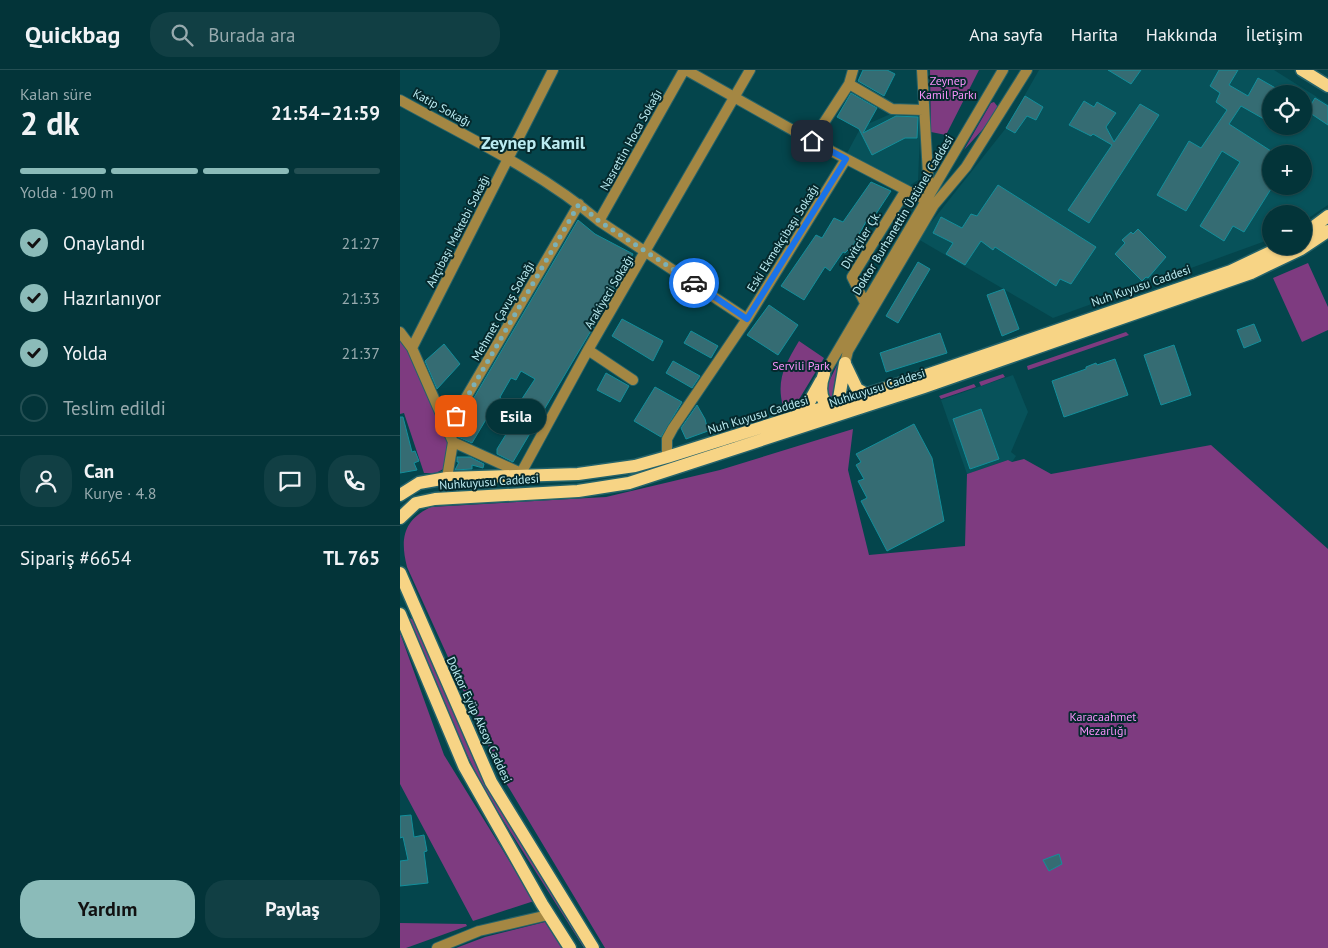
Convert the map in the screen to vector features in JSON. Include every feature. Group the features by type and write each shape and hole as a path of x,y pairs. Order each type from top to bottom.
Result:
{"main road":[{"path":"1309,72 1328,86"},
{"path":"1312,228 1328,216"},
{"name":"Nuhkuyusu Caddesi","path":"416,504 447,498 578,491 629,483 834,410 850,410 924,388 1251,273 1301,249 1328,231"},
{"name":"Nuh Kuyusu Caddesi","path":"400,494 419,483 447,478 606,471 667,457 798,417 834,410 868,395 1231,271 1264,255"},
{"path":"845,363 857,390 868,395"},
{"path":"824,374 820,390 822,399 834,410 845,363"},
{"path":"907,382 924,388 932,373"},
{"path":"798,417 807,406 824,374"},
{"path":"400,500 416,504"},
{"path":"400,518 416,504"},
{"name":"Doktor Eyüp Aksoy Caddesi","path":"400,573 490,782 593,948"},
{"path":"400,605 415,610"},
{"path":"400,614 464,766 548,914 570,948"}],"street":[{"name":"Ahçıbaşı Mektebi Sokağı","path":"412,348 509,160 552,70"},
{"path":"685,70 846,159 906,190 930,199 922,70"},
{"name":"Nasrettin Hoca Sokağı","path":"599,221 685,70"},
{"name":"Arakiyeci Sokağı","path":"521,474 588,350 750,70"},
{"path":"812,141 849,84 853,70"},
{"name":"Doktor Burhanettin Üstünel Caddesi","path":"845,363 848,351 930,199 1003,70"},
{"name":"Doktor Burhanettin Üstünel Caddesi","path":"824,374 865,303 930,199 966,166 1027,70"},
{"path":"849,84 892,109 923,110"},
{"name":"Katip Sokağı","path":"400,100 509,160 579,204 599,221 747,319"},
{"name":"Eski Ekmekçibaşı Sokağı","path":"667,457 667,440 673,428 747,319 846,159"},
{"name":"Divitçiler Çk.","path":"865,303 852,277 906,190"},
{"name":"Mehmet Çavuş Sokağı","path":"447,430 579,204"},
{"path":"400,332 412,348 453,442 447,478"},
{"path":"588,350 633,380"},
{"path":"453,442 521,474"},
{"path":"437,948 479,931 548,914"}],"shaded area":[{"path":"1039,70 1274,70 1298,85 1262,85 1262,135 1312,135 1312,94 1328,104 1328,205 1312,216 1312,205 1262,205 1262,242 1053,318 918,239 1006,128"},
{"path":"895,112 921,112 918,180 909,186 846,155 861,127"},
{"path":"1013,375 1028,412 1011,452 1016,456 1012,462 1008,460 967,474 941,400"}],"green space":[{"name":"Zeynep Kamil Parkı","path":"930,70 979,70 946,135 931,132"},
{"path":"994,102 998,107 983,129 964,150 991,103"},
{"path":"1308,263 1328,307 1328,330 1302,342 1273,278"},
{"path":"400,332 454,440 445,468 436,473 424,473 404,413 400,414"},
{"path":"1126,332 1129,335 1028,370 1027,366"},
{"name":"Servili Park","path":"799,341 824,358 795,406 783,407 781,380 783,372"},
{"path":"837,365 834,396 828,397 825,390"},
{"path":"1003,374 1005,377 981,386 979,382"},
{"path":"974,384 976,387 941,399 939,396"},
{"name":"Karacaahmet Mezarlığı","path":"853,429 848,470 869,555 965,546 967,474 1008,460 1012,462 1024,459 1051,474 1211,445 1328,549 1328,948 605,948 503,778 407,567 404,539 409,524 414,518 431,507 606,497 720,470"},
{"path":"408,617 415,621 446,693 591,948 584,948 484,790 439,696"},
{"path":"400,633 444,755 534,901 473,921 400,784"},
{"path":"545,922 563,948 456,948 485,937"},
{"path":"400,923 466,924 467,926 406,948 400,948"}],"building":[{"path":"863,70 887,70 895,74 884,96 858,81"},
{"path":"1108,70 1141,70 1131,84"},
{"path":"1219,70 1238,70 1229,85 1248,96 1258,78 1270,85 1262,85 1262,118 1241,106 1229,124 1262,145 1262,195 1267,195 1244,232 1233,226 1224,241 1200,226 1240,162 1222,151 1186,211 1157,195 1189,141 1201,148 1227,110 1216,102 1220,93 1210,86"},
{"path":"851,93 877,108 863,133 896,116 918,117 917,138 905,138 872,155 859,129 837,117"},
{"path":"1025,96 1043,107 1036,120 1027,116 1015,133 1006,128"},
{"path":"1315,98 1328,106 1328,125 1312,114 1312,103"},
{"path":"1084,101 1094,107 1097,102 1116,113 1106,127 1114,142 1140,104 1159,115 1089,223 1068,210 1112,145 1093,134 1091,136 1069,125"},
{"path":"871,182 891,191 872,220 868,218 854,244 845,253 843,252 830,271 825,267 804,300 781,286 816,235 822,238 834,218 843,222"},
{"path":"998,185 1096,247 1071,284 1060,279 1056,286 995,247 993,250 981,241 965,265 946,254 953,243 933,233 941,217 962,228 971,214 977,216"},
{"path":"578,220 595,234 633,254 595,324 513,462 497,454 497,449 513,423 508,420 535,379 521,371 516,380 511,378 500,397 502,400 498,408 494,406 472,443 458,437 455,430"},
{"path":"1138,229 1166,257 1148,278 1146,277 1142,281 1115,254 1125,243 1122,240"},
{"path":"918,262 930,269 898,323 886,316"},
{"path":"1004,289 1019,329 1002,336 987,295"},
{"path":"769,305 798,325 778,355 747,335"},
{"path":"622,319 663,341 653,361 612,336"},
{"path":"1254,324 1261,341 1244,348 1237,330"},
{"path":"691,331 718,346 711,358 684,343"},
{"path":"940,333 947,353 886,372 880,353"},
{"path":"444,344 460,364 437,389 425,361"},
{"path":"1174,345 1191,395 1161,405 1144,355"},
{"path":"1115,359 1128,395 1064,417 1052,381 1086,369 1086,367 1096,363 1097,365"},
{"path":"673,361 700,376 692,388 666,373"},
{"path":"606,373 629,386 620,402 597,390"},
{"path":"655,387 682,402 661,437 634,421"},
{"path":"697,405 705,419 708,431 686,439 681,428"},
{"path":"981,409 999,459 970,469 953,419"},
{"path":"400,417 403,417 412,452 415,451 419,461 414,463 417,470 400,473"},
{"path":"914,424 932,458 944,521 887,551 861,501 867,498 858,481 864,479 856,465 861,462 856,454"},
{"path":"457,457 470,457 484,464 483,468 472,465 472,469 455,470 459,462 457,462"},
{"path":"411,815 414,837 424,835 427,851 424,852 428,883 400,886 400,861 408,860 403,837 400,838 400,816"},
{"path":"1059,854 1062,864 1049,871 1043,860"}],"way so far":[{"path":"456,416 579,204 599,221 694,283"}],"place":[{"name":"Esila","path":"456,416"}],"district":[{"name":"Zeynep Kamil","path":"533,143"}],"route":[{"path":"694,283 747,319 846,159 812,141"}]}
